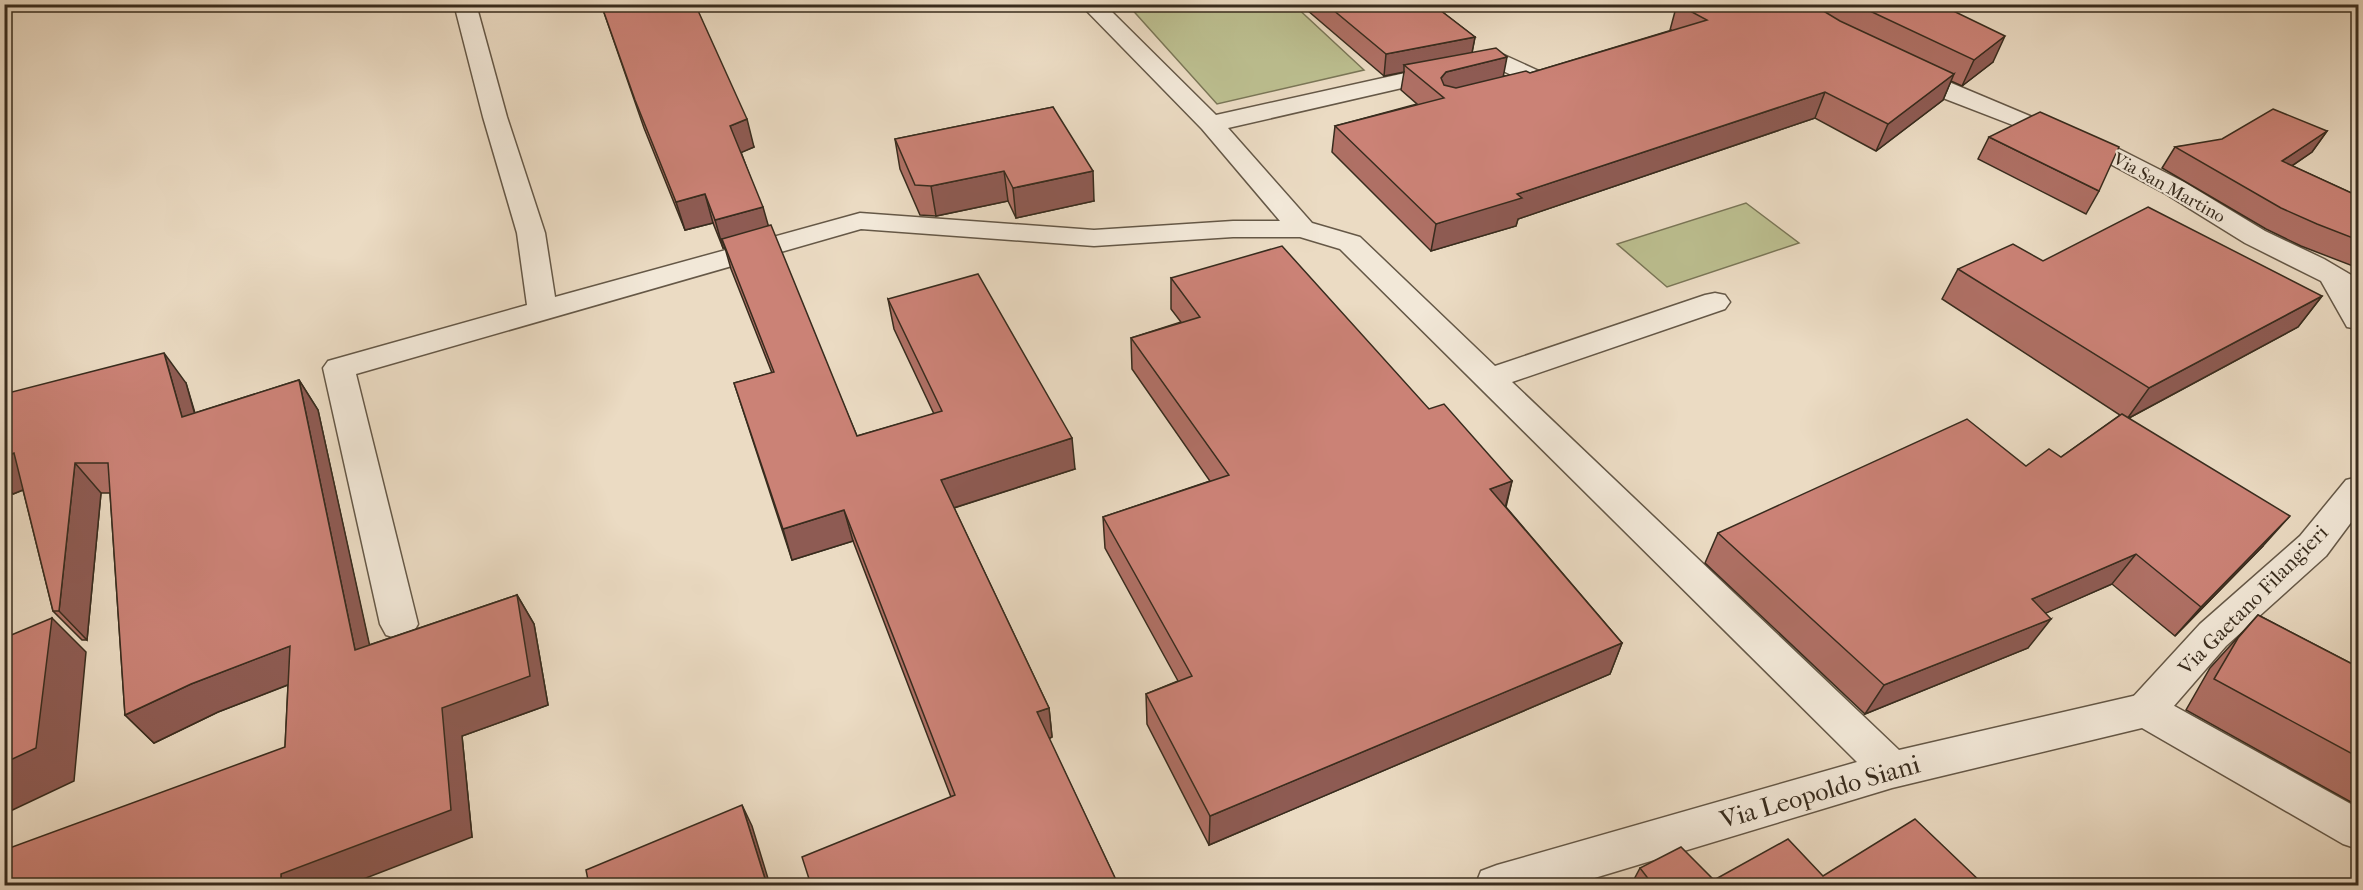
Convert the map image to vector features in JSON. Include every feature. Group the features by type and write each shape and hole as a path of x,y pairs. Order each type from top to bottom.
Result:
{"street":[{"path":"465,4 495,117 531,233 542,310"},
{"path":"1091,4 1211,124 1302,229"},
{"path":"1211,124 1428,75 1504,62 1544,82 1503,92"},
{"name":"Via San Martino","path":"1889,63 1939,88 2110,154 2175,188 2255,237 2350,288"},
{"path":"399,624 339,368 861,222 1094,238 1233,229 1302,229 1350,243 1892,770"},
{"path":"2350,288 2358,320"},
{"path":"1489,379 1715,303"},
{"name":"Via Gaetano Filangieri","path":"2146,710 2213,635 2313,546 2358,489"},
{"path":"2146,710 2358,830"},
{"name":"Via Leopoldo Siani","path":"1497,885 1892,770 2146,710"}],"green space":[{"path":"1128,5 1294,5 1364,70 1217,104"},
{"path":"1746,203 1799,243 1667,287 1617,244"}],"building":[{"path":"601,4 695,4 747,119 730,126 763,207 715,220 705,194 676,202 635,100"},
{"path":"1326,4 1432,4 1475,37 1386,54"},
{"path":"1677,4 1812,4 1840,21 1954,74 1888,124 1825,92 1517,194 1522,198 1436,224 1335,126 1444,98 1404,65 1496,48 1507,57 1446,72 1441,78 1444,85 1456,88 1526,71 1530,73 1707,20"},
{"path":"1855,4 1939,4 2005,36 1974,60"},
{"path":"1053,107 1093,171 1013,188 1004,171 931,186 915,185 895,139"},
{"path":"2273,109 2327,131 2282,161 2358,196 2358,240 2281,208 2175,147 2222,139"},
{"path":"2040,112 2119,147 2099,191 1989,137"},
{"path":"2148,207 2322,296 2149,388 1958,269 2013,244 2043,261"},
{"path":"771,225 857,436 942,411 888,299 978,274 1072,438 941,480 1049,708 1037,712 1116,880 1103,885 811,885 802,857 955,795 844,510 783,529 734,383 774,372 722,239"},
{"path":"1282,246 1429,409 1444,404 1512,481 1490,489 1622,643 1210,816 1146,694 1192,676 1103,517 1229,475 1131,338 1200,317 1171,278"},
{"path":"164,353 182,417 299,380 355,650 517,595 530,676 442,708 451,810 281,874 281,885 4,885 4,850 285,747 290,646 191,684 125,715 108,463 75,463 59,611 53,611 14,453 4,457 4,394"},
{"path":"2122,414 2290,516 2201,607 2136,554 2032,599 2051,619 1884,685 1718,533 1967,419 2026,466 2049,449 2061,457"},
{"path":"2258,615 2358,667 2358,757 2214,679 2238,638"},
{"path":"52,618 36,748 4,763 4,638"},
{"path":"742,805 767,885 589,885 586,870"},
{"path":"1915,819 1984,885 1653,885 1640,868 1681,847 1714,880 1788,839 1823,876"}]}
